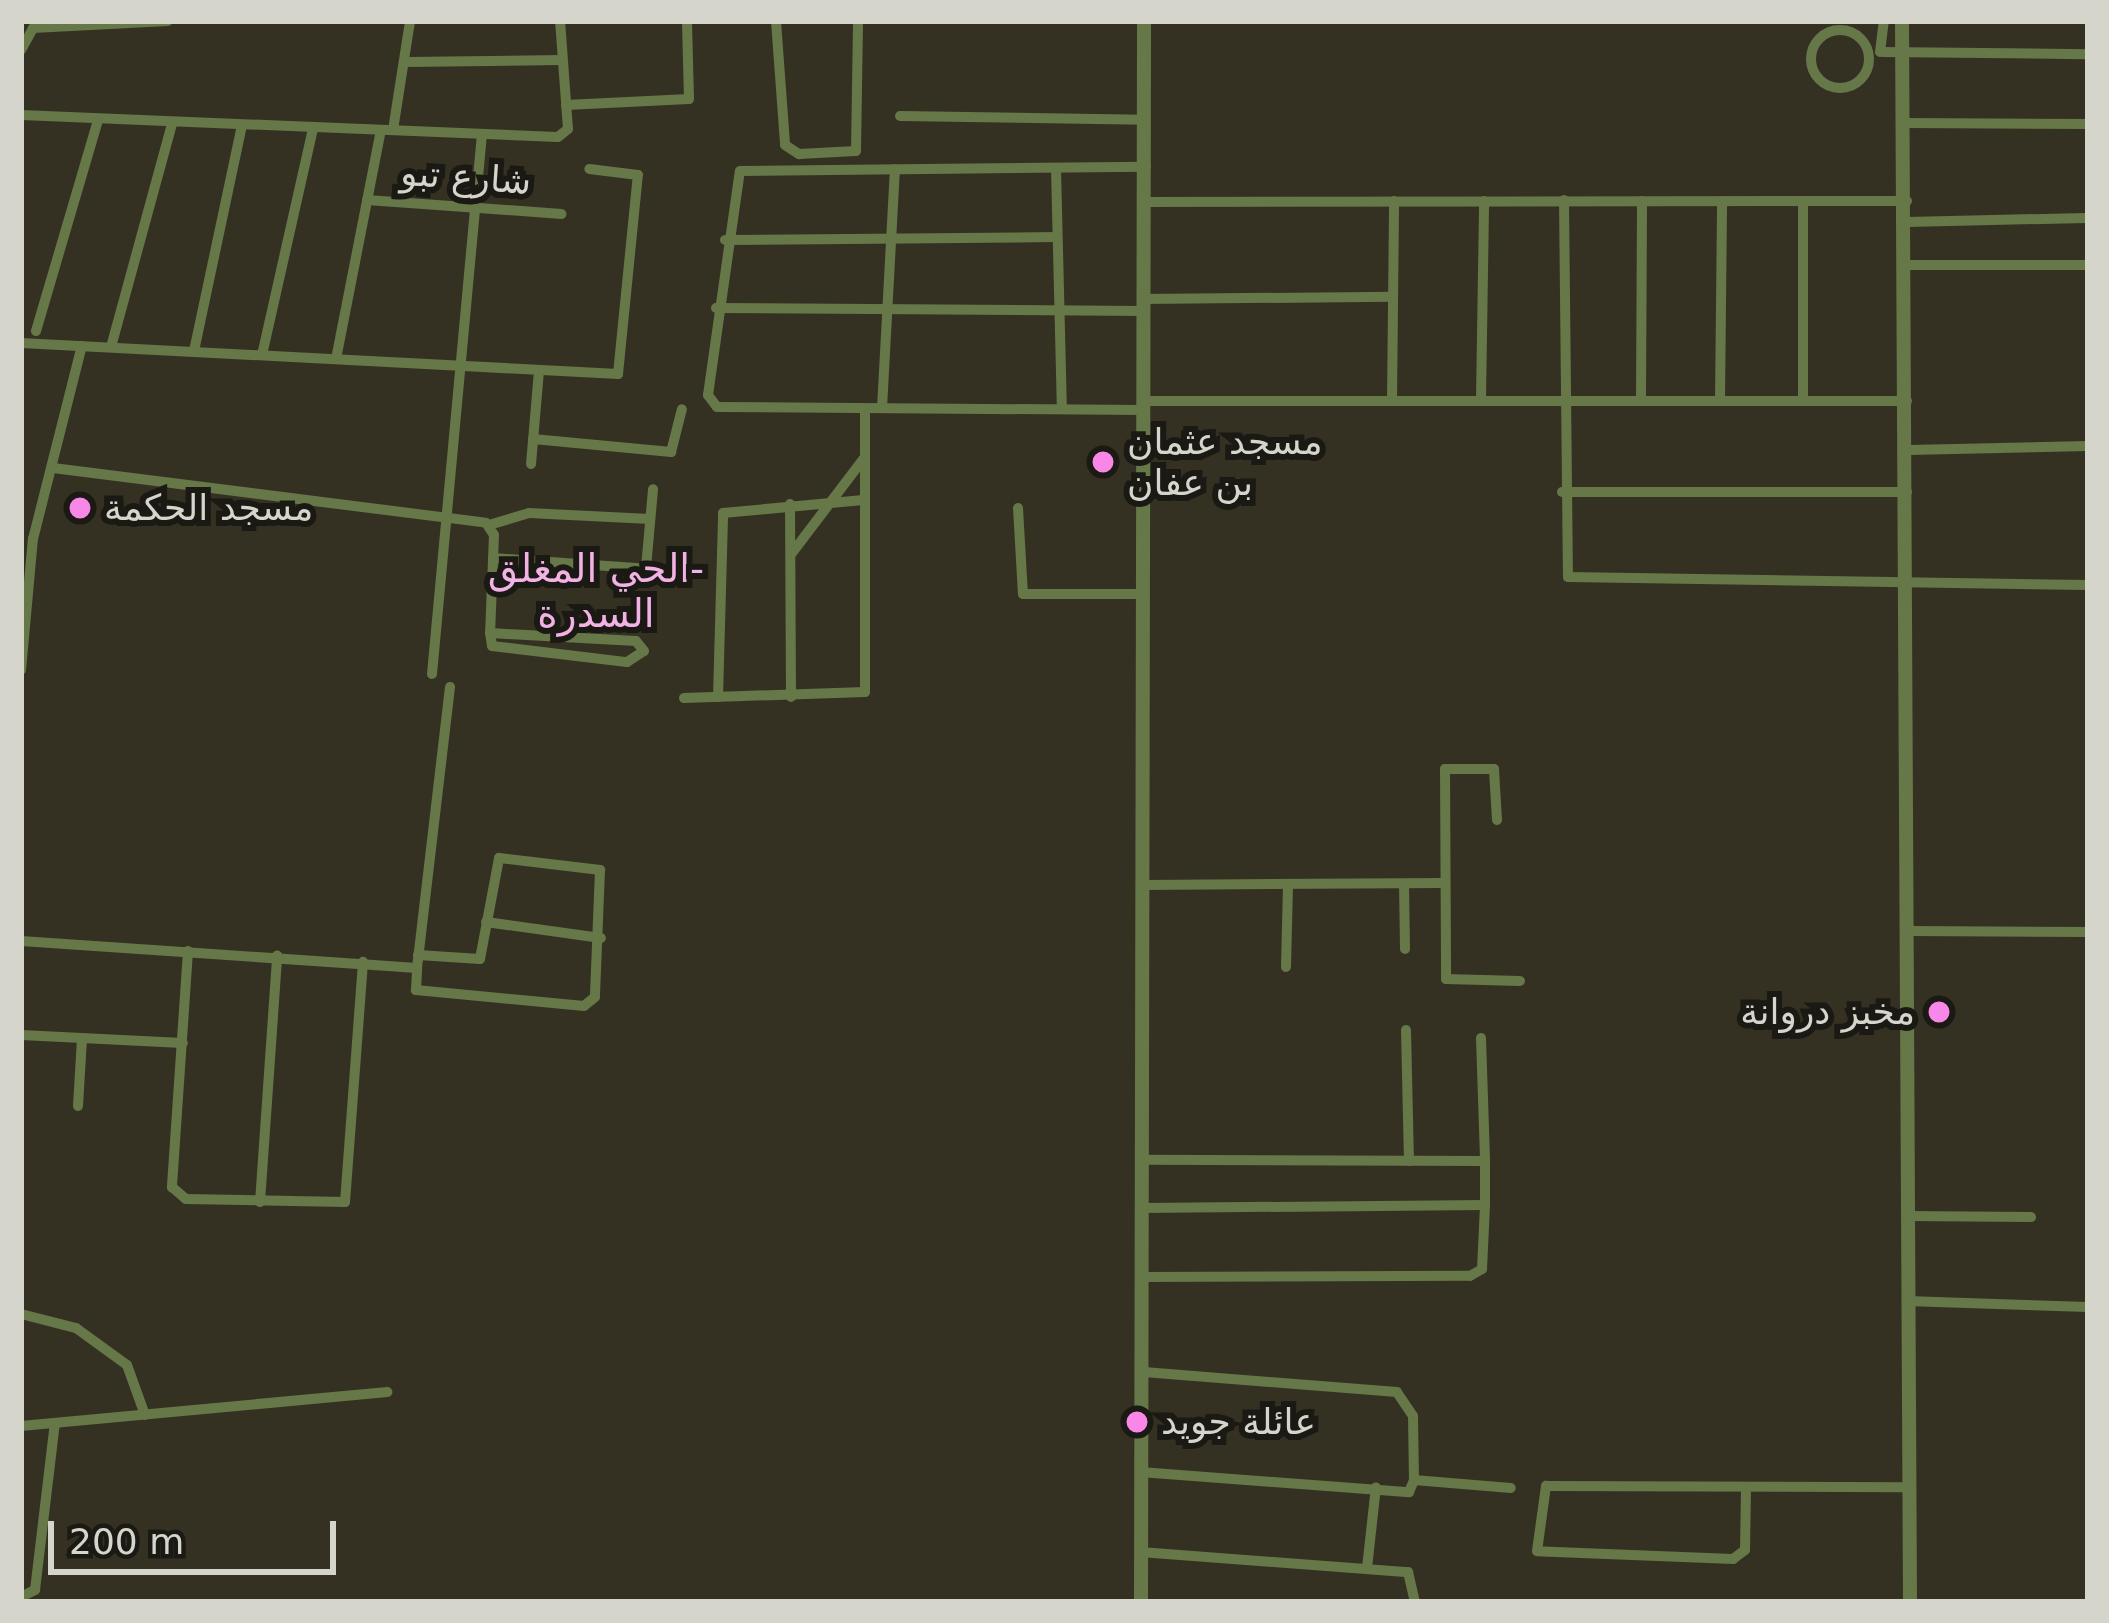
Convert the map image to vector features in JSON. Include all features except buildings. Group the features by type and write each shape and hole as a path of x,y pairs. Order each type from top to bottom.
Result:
{"street":[{"path":"21,50 33,28 168,21"},
{"path":"336,359 367,200 406,62 410,21"},
{"path":"21,116 565,135 560,21"},
{"path":"566,104 689,99 687,21"},
{"path":"776,21 788,150 850,154 858,21"},
{"path":"1141,1602 1146,167 1142,21"},
{"path":"1884,21 1877,52 1860,80 1841,87 1815,76 1823,34 1859,35 1877,52 2088,54"},
{"path":"1902,21 1908,265 1910,1602"},
{"path":"406,62 562,59"},
{"path":"900,116 1145,120"},
{"path":"35,331 98,120"},
{"path":"1904,123 2088,124"},
{"path":"111,347 172,124"},
{"path":"194,351 242,126"},
{"path":"262,355 313,128"},
{"path":"432,674 482,134"},
{"path":"1146,167 740,171 716,308 710,404 1062,410 1481,399 1908,401"},
{"path":"1056,168 1062,410"},
{"path":"882,408 896,309 896,169"},
{"path":"21,343 614,374 625,365 638,175 589,170"},
{"name":"شارع تبو","path":"367,200 561,214"},
{"path":"1564,200 1562,492 1568,577 2088,585"},
{"path":"1392,400 1394,201"},
{"path":"1481,399 1484,201"},
{"path":"1641,399 1642,201"},
{"path":"1720,400 1723,201"},
{"path":"1144,202 1906,201"},
{"path":"1803,202 1803,400"},
{"path":"1907,222 2087,218"},
{"path":"725,240 1057,237"},
{"path":"1908,265 2088,265"},
{"path":"716,308 1059,310 1393,297"},
{"path":"21,670 27,538 53,467 82,346"},
{"path":"530,464 539,370"},
{"path":"684,698 865,692 865,408"},
{"path":"533,439 671,452 682,409"},
{"path":"1908,450 2088,446"},
{"path":"790,555 864,458"},
{"path":"53,467 489,524 529,513 650,519"},
{"path":"646,568 653,489"},
{"path":"1562,492 1908,492"},
{"path":"718,697 720,518 731,506 863,500"},
{"path":"790,504 791,697"},
{"path":"1018,508 1023,594 1143,594"},
{"path":"489,524 493,558 490,633 504,654 627,662 644,650 636,641 490,633"},
{"path":"493,558 679,571"},
{"path":"21,941 364,962 418,962 478,962 494,864 506,856 603,871 601,938 584,1006 422,994 418,962 450,687"},
{"path":"1496,820 1492,767 1445,769 1446,979 1520,981"},
{"path":"1404,884 1405,949"},
{"path":"1143,885 1443,884"},
{"path":"1286,967 1288,885"},
{"path":"486,922 601,938"},
{"path":"1909,931 2088,932"},
{"path":"188,951 173,1194 260,1202 345,1202 364,962"},
{"path":"260,1202 277,956"},
{"path":"1406,1030 1409,1160"},
{"path":"21,1035 183,1043"},
{"path":"78,1106 82,1038"},
{"path":"1141,1277 1470,1276 1483,1263 1481,1038"},
{"path":"1142,1160 1485,1161"},
{"path":"1142,1208 1485,1205"},
{"path":"1907,1216 2030,1217"},
{"path":"1907,1301 2088,1307"},
{"path":"21,1314 76,1328 127,1365 146,1415"},
{"path":"1140,1472 1409,1492 1414,1480 1413,1416 1386,1388 1141,1372"},
{"path":"21,1426 387,1392"},
{"path":"21,1597 35,1590 55,1423"},
{"path":"1414,1480 1511,1488"},
{"path":"1367,1568 1376,1487"},
{"path":"1746,1488 1745,1550 1732,1559 1537,1551 1541,1487 1909,1487"},
{"path":"1140,1552 1408,1572 1415,1602"}],"place":[{"name":"مسجد عثمان بن عفان","path":"1103,462"},
{"name":"مسجد الحكمة","path":"80,508"},
{"name":"مخبز دروانة","path":"1939,1012"},
{"name":"عائلة جويد","path":"1137,1422"}],"district":[{"name":"الحي المغلق- السدرة","path":"596,592"}]}
